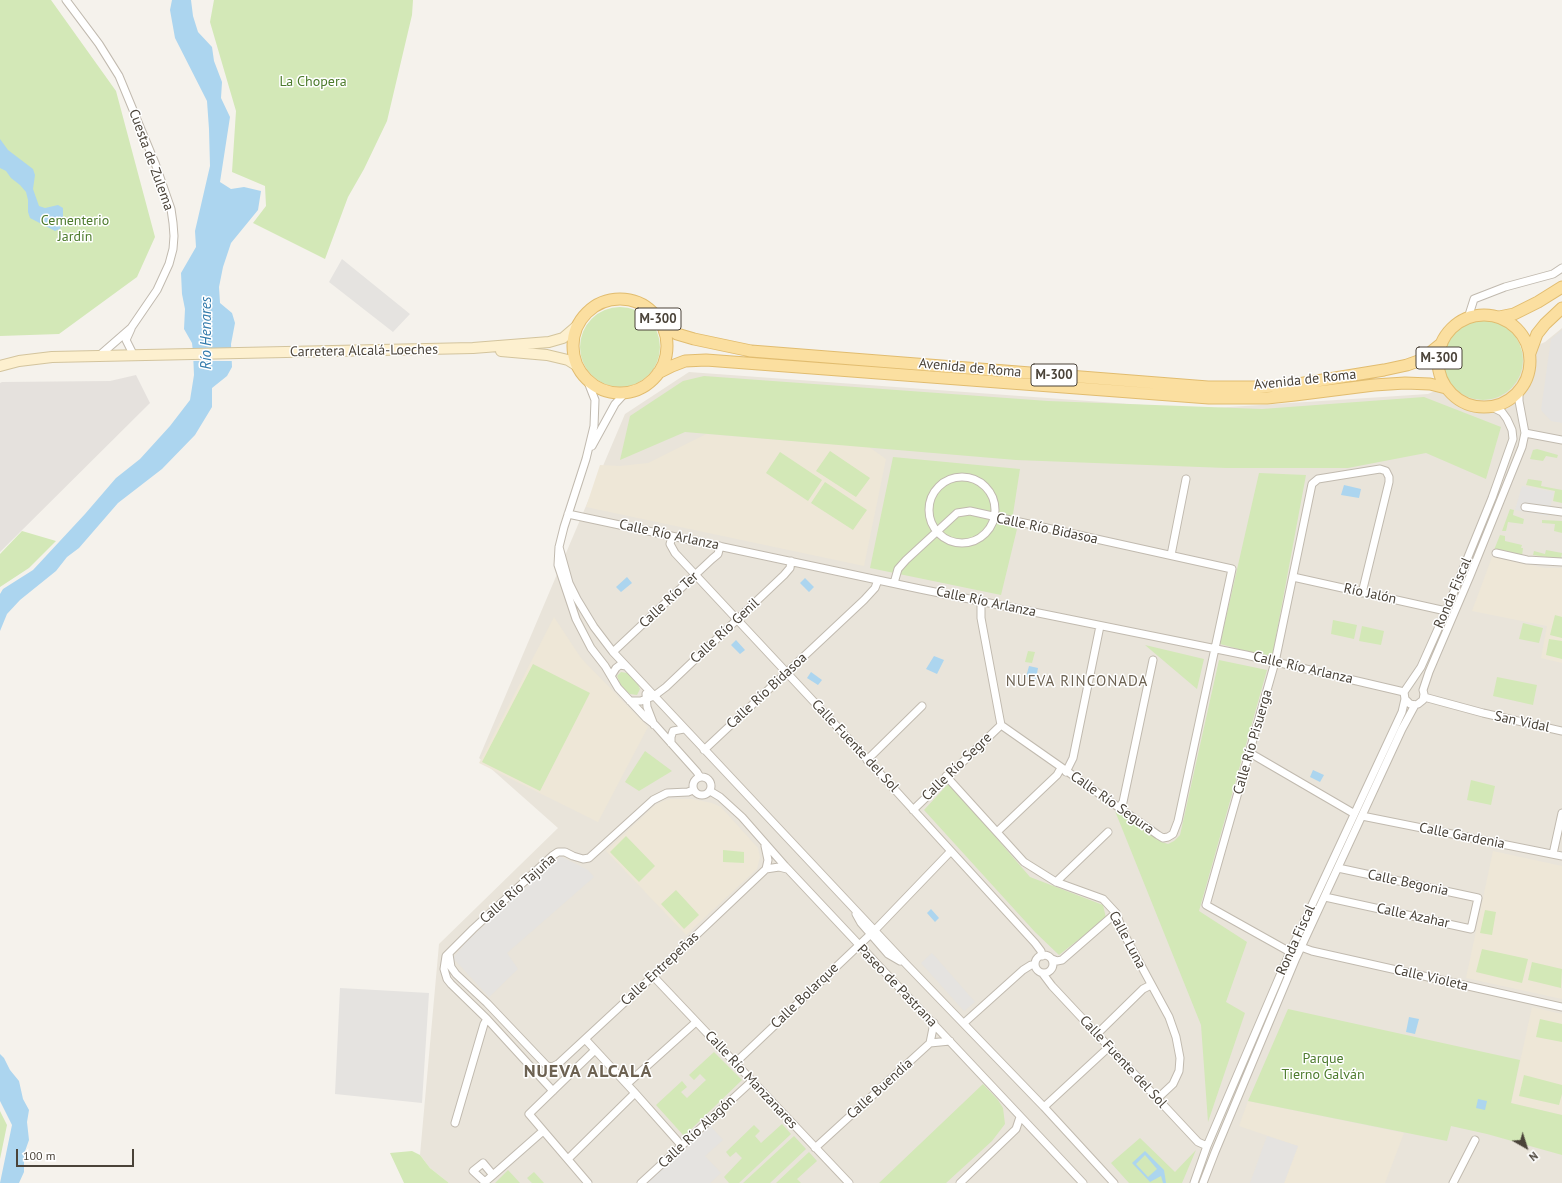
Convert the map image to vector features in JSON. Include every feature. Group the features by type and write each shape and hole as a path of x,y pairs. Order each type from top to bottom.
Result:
{"main road":[{"name":"M-300","path":"1499,317 1511,323 1521,332 1527,342 1530,353 1530,366 1527,380 1519,391 1507,401 1492,407 1479,407 1467,404 1455,397 1446,388 1438,366 1442,343 1448,332 1458,323 1468,318 1484,315 1499,317 1514,314 1538,302 1562,287"},
{"name":"M-300","path":"625,299 641,304 653,312 662,324 666,336 667,349 664,362 658,373 649,383 638,390 625,393 612,393 599,389 588,382 576,365 573,352 573,339 577,326 585,314 596,305 609,300 625,299"},
{"name":"M-300","path":"1530,353 1537,334 1562,308"},
{"name":"Avenida de Roma","path":"662,324 677,334 752,351 1208,387 1259,387 1292,385 1384,370 1421,360 1442,343"},
{"name":"Carretera Alcalá-Loeches","path":"135,354 473,348 549,342 563,338 577,326"},
{"name":"Carretera Alcalá-Loeches","path":"473,348 546,355 568,360 576,365"},
{"name":"M-300","path":"0,366 19,361 52,357 135,354"},
{"name":"Avenida de Roma","path":"658,373 685,361 706,360 1209,398 1267,398 1374,385 1405,383 1430,384 1446,388"}],"street":[{"name":"Cuesta de Zulema","path":"66,0 99,44 119,76 155,163 171,209 174,236 169,264 157,290 131,328"},
{"path":"1468,318 1474,299 1505,287 1553,274 1562,268"},
{"path":"131,328 126,340 135,354"},
{"path":"100,355 131,328"},
{"path":"588,382 594,400 594,426 586,459 559,547 558,565 576,619 591,648 618,688 671,742 700,777"},
{"name":"Ronda Fiscal","path":"1203,1183 1301,947 1402,729 1414,705 1421,703 1429,672 1460,602 1522,447 1526,433 1519,391"},
{"path":"586,459 615,404 625,393"},
{"name":"Ronda Fiscal","path":"1194,1183 1207,1146 1290,952 1402,712 1406,689 1421,667 1446,611 1493,496 1513,439 1513,434 1507,419 1502,412 1492,407"},
{"path":"1526,433 1562,440"},
{"name":"Calle Río Pisuerga","path":"1290,952 1206,905 1275,662 1312,484 1318,479 1380,469 1386,471 1389,476 1389,482 1362,593"},
{"path":"962,477 974,478 985,484 994,499 994,517 985,533 979,539 971,543 961,544 952,542 937,532 932,524 929,508 932,497 939,486 950,480 962,477"},
{"path":"1171,555 1186,479"},
{"path":"1493,496 1495,502 1501,499"},
{"path":"1525,507 1562,512"},
{"name":"Calle Río Bidasoa","path":"894,583 898,569 957,513 970,511 1232,569 1214,649"},
{"name":"Calle Río Arlanza","path":"568,514 672,537 1406,689"},
{"name":"Calle Fuente del Sol","path":"672,537 670,544 675,553 1035,943 1041,951 1042,956"},
{"name":"Calle Río Ter","path":"613,652 718,554 720,546"},
{"name":"Paseo de Pastrana","path":"559,547 569,583 577,599 594,627 613,652 684,729 851,904 873,932 964,1023 1114,1183"},
{"path":"1496,553 1527,560 1562,562"},
{"name":"Calle Río Genil","path":"654,696 666,687 784,575 790,568 791,561"},
{"name":"Río Jalón","path":"1293,577 1446,611"},
{"name":"Calle Río Bidasoa","path":"704,750 864,600 875,588 878,580"},
{"path":"981,601 981,618 1001,725"},
{"path":"997,832 1064,770 1073,758 1100,626"},
{"name":"Calle Río Segura","path":"1001,725 1158,836 1163,838 1168,837 1172,834 1178,822 1214,649"},
{"path":"1119,808 1123,802 1153,660"},
{"path":"611,676 616,668 626,666"},
{"path":"1406,689 1418,685 1424,693"},
{"path":"647,688 647,707 654,725"},
{"name":"San Vidal","path":"1424,693 1483,713 1562,731"},
{"path":"630,701 641,701 654,696"},
{"path":"1405,700 1414,705"},
{"path":"867,760 922,706"},
{"name":"Calle Río Segre","path":"913,810 946,776 1001,725"},
{"path":"671,742 673,731 684,729"},
{"path":"1250,753 1354,813"},
{"name":"Calle Luna","path":"946,776 1024,862 1056,882 1102,899 1116,913 1124,934 1169,1017 1176,1037 1180,1058 1177,1078 1173,1084 1158,1098"},
{"path":"700,777 707,778 710,781 710,791 703,796 699,795 693,790 693,782 700,777"},
{"name":"Calle Río Tajuña","path":"449,954 473,929 552,856 558,852 565,852 573,856 588,858 653,800 667,793 688,792 693,790"},
{"name":"Paseo de Pastrana","path":"710,791 720,797 742,817 788,870 934,1023 1083,1183"},
{"path":"1554,854 1562,814"},
{"name":"Calle Gardenia","path":"1362,816 1562,856"},
{"path":"1056,882 1108,832"},
{"path":"763,841 768,856 766,869 778,867 788,870"},
{"name":"Calle Bolarque","path":"735,1063 873,932 950,852"},
{"name":"Calle Begonia","path":"1338,868 1478,898"},
{"name":"Calle Entrepeñas","path":"487,1003 547,1066 552,1067 558,1064 766,869"},
{"name":"Calle Azahar","path":"1325,897 1471,929 1478,898"},
{"path":"1052,959 1054,965 1051,971 1043,974 1037,970 1035,965 1037,959 1042,956 1048,956 1057,961 1062,960 1116,913"},
{"name":"Calle Violeta","path":"1301,947 1312,951 1562,1007"},
{"path":"449,954 451,967 487,1003 480,1012"},
{"path":"449,954 446,956 444,967 447,979 487,1019 553,1091"},
{"path":"964,1023 1023,970 1031,965 1035,965"},
{"name":"Calle Fuente del Sol","path":"1043,974 1052,986 1198,1142 1207,1146"},
{"name":"Calle Río Manzanares","path":"653,976 849,1183"},
{"path":"1097,1034 1143,990 1151,985"},
{"path":"463,995 470,987"},
{"path":"455,1123 484,1024 487,1019"},
{"path":"627,1084 696,1022"},
{"path":"934,1023 930,1043 950,1041"},
{"path":"585,1039 636,1093 682,1146"},
{"name":"Calle Buendía","path":"816,1148 930,1043"},
{"path":"1044,1107 1109,1047"},
{"path":"588,1183 529,1114 595,1050"},
{"name":"Calle Río Alagón","path":"641,1183 752,1081"},
{"path":"568,1159 636,1093"},
{"path":"960,1183 1016,1129 1020,1117"},
{"path":"493,1175 543,1131"},
{"path":"1454,1183 1475,1140"}],"shaded area":[{"path":"342,259 410,314 393,332 329,282"},
{"path":"1562,328 1562,1183 449,1183 430,1168 420,1155 439,944 558,828 479,758 625,414 689,372 1199,409 1428,394 1545,342"},
{"path":"1562,330 1562,423 1551,421 1541,410 1551,339"},
{"path":"136,375 150,403 0,552 0,383 110,381"},
{"path":"706,434 869,447 886,459 864,566 586,507 600,465 620,466 648,463"},
{"path":"1522,486 1554,492 1548,516 1515,510"},
{"path":"1492,557 1545,568 1562,568 1562,663 1541,658 1547,626 1472,611"},
{"path":"554,617 581,658 648,727 598,822 479,763"},
{"path":"671,799 692,799 712,803 721,807 758,848 760,857 757,869 686,935 606,851 654,806"},
{"path":"1493,851 1562,866 1562,999 1466,978"},
{"path":"560,856 588,870 594,877 507,953 518,969 489,997 453,958 466,942"},
{"path":"932,953 975,1002 964,1011 921,963"},
{"path":"340,988 429,993 422,1103 335,1094"},
{"path":"1532,1007 1562,1014 1562,1115 1511,1103"},
{"path":"1248,1101 1404,1133 1385,1183 1284,1183 1298,1146 1239,1126"},
{"path":"708,1123 723,1140 705,1156 721,1173 710,1183 641,1183"},
{"path":"1267,1136 1298,1146 1284,1183 1250,1183"}],"green space":[{"name":"Cementerio Jardín","path":"0,0 51,0 116,91 155,237 137,277 59,334 0,336"},
{"name":"La Chopera","path":"214,0 413,0 412,15 387,121 364,169 348,197 325,259 253,223 266,206 265,186 232,172 236,111 210,22"},
{"path":"620,307 635,310 648,319 657,332 660,347 657,362 648,375 635,384 620,387 605,384 592,375 583,362 580,347 583,332 592,319 605,310"},
{"path":"1483,320 1498,323 1511,332 1520,345 1523,360 1520,375 1511,388 1498,397 1483,400 1468,397 1455,388 1446,375 1443,360 1446,345 1455,332 1468,323"},
{"path":"704,376 1048,401 1262,409 1424,397 1501,427 1486,479 1426,453 1348,468 1226,468 1016,460 685,432 620,460 630,416 683,381"},
{"path":"1537,449 1558,455 1557,458 1546,456 1543,461 1530,459 1533,450"},
{"path":"830,451 870,478 856,497 816,471"},
{"path":"780,452 822,480 808,501 766,473"},
{"path":"893,457 1020,469 1011,527 1017,529 1001,595 870,568"},
{"path":"1259,473 1306,475 1272,658 1220,644"},
{"path":"1528,479 1542,481 1541,486 1562,490 1562,503 1553,501 1555,491 1526,485"},
{"path":"825,482 867,510 853,530 811,503"},
{"path":"1510,509 1514,510 1513,515 1524,519 1523,524 1508,522 1506,531 1502,531"},
{"path":"1542,520 1562,521 1562,533 1554,531 1555,524 1542,523"},
{"path":"22,531 56,541 29,568 0,587 0,554"},
{"path":"1500,535 1505,536 1505,541 1522,545 1522,556 1494,550"},
{"path":"1546,550 1562,553 1561,559 1533,555 1534,551 1545,554"},
{"path":"1555,615 1562,617 1562,638 1550,635"},
{"path":"1333,620 1357,625 1354,639 1331,634"},
{"path":"1523,623 1543,628 1539,643 1519,639"},
{"path":"1362,626 1384,631 1381,645 1359,641"},
{"path":"1549,639 1562,641 1562,659 1546,655"},
{"path":"1145,645 1204,659 1197,689"},
{"path":"1028,651 1035,652 1032,663 1025,662"},
{"path":"1219,660 1267,670 1199,911 1247,942 1226,1002 1245,1013 1208,1122 1201,1025 1115,811 1162,842 1168,844 1180,835"},
{"path":"533,664 590,693 540,791 482,762"},
{"path":"621,672 627,673 636,680 640,689 637,695 630,694 622,688 617,676"},
{"path":"1497,677 1537,685 1533,705 1493,696"},
{"path":"645,751 672,771 639,791 625,782"},
{"path":"1471,780 1495,786 1491,805 1467,800"},
{"path":"949,783 1030,877 1103,905 1106,918 1059,955 1035,932 924,810"},
{"path":"626,836 655,866 639,882 610,852"},
{"path":"723,850 744,852 744,863 723,862"},
{"path":"676,890 699,915 684,929 661,904"},
{"path":"1485,910 1496,912 1492,935 1480,933"},
{"path":"1482,949 1528,959 1522,983 1476,972"},
{"path":"1532,962 1562,969 1561,988 1528,980"},
{"name":"Parque Tierno Galván","path":"1288,1009 1520,1060 1511,1103 1562,1115 1562,1155 1487,1134 1451,1126 1447,1141 1248,1101"},
{"path":"1540,1019 1562,1024 1562,1042 1536,1037"},
{"path":"714,1052 742,1080 684,1136 656,1105 682,1081 687,1087 681,1092 687,1098 706,1080 700,1074 694,1080 689,1075"},
{"path":"1524,1075 1562,1085 1562,1094 1559,1105 1519,1096"},
{"path":"983,1084 998,1100 1003,1108 1005,1124 992,1141 946,1183 879,1183"},
{"path":"0,1111 7,1125 0,1159"},
{"path":"782,1124 791,1134 739,1183 729,1183 724,1177 742,1158 736,1152 730,1157 726,1152 754,1125 760,1131 755,1136 761,1143"},
{"path":"794,1136 806,1149 770,1183 743,1183"},
{"path":"1140,1138 1175,1172 1196,1150 1182,1183 1129,1183 1111,1163"},
{"path":"412,1151 420,1155 430,1168 449,1183 404,1183 390,1153"},
{"path":"809,1152 817,1161 797,1179 801,1183 776,1183"},
{"path":"508,1170 520,1183 495,1183"},
{"path":"534,1172 544,1183 532,1183 527,1178"}],"water":[{"name":"Río Henares","path":"172,0 191,0 193,16 198,32 212,47 214,61 222,82 221,98 230,117 220,182 231,189 244,187 261,191 258,210 231,243 223,267 219,287 220,303 232,313 235,323 231,344 232,367 227,376 212,388 212,407 195,435 162,469 118,503 79,548 67,557 56,571 20,600 7,614 0,631 0,594 3,589 33,570 116,478 140,459 170,426 190,400 194,375 193,352 192,343 184,329 185,309 182,294 181,273 196,247 195,231 210,166 209,129 207,101 175,38 170,10"},
{"path":"0,139 8,150 33,169 35,175 33,189 39,206 45,208 58,205 63,208 63,221 60,229 55,231 30,218 26,192 11,178 6,171 0,168"},
{"path":"1344,485 1361,489 1359,498 1341,495"},
{"path":"627,577 632,583 621,592 616,587"},
{"path":"805,578 814,587 809,592 800,583"},
{"path":"736,640 745,650 740,654 731,645"},
{"path":"934,656 944,660 937,674 926,669"},
{"path":"1029,666 1038,668 1036,679 1026,677"},
{"path":"811,672 822,680 818,685 807,678"},
{"path":"1313,770 1324,775 1320,782 1310,777"},
{"path":"931,909 939,918 935,922 927,913"},
{"path":"1409,1017 1419,1019 1415,1034 1406,1032"},
{"path":"0,1054 19,1081 23,1099 29,1110 27,1122 29,1140 24,1154 24,1172 19,1183 0,1183 12,1125 0,1101"},
{"path":"1478,1099 1487,1101 1485,1110 1476,1108"},
{"path":"1145,1151 1164,1170 1166,1183 1163,1183 1161,1176 1150,1182 1132,1163","holes":["1145,1155 1157,1169 1148,1177 1136,1164"]}],"pier":[{"path":"190,348 233,348 234,361 191,361"}],"district":[{"name":"NUEVA RINCONADA","path":"1077,682"},
{"name":"NUEVA ALCALÁ","path":"588,1072"}]}
